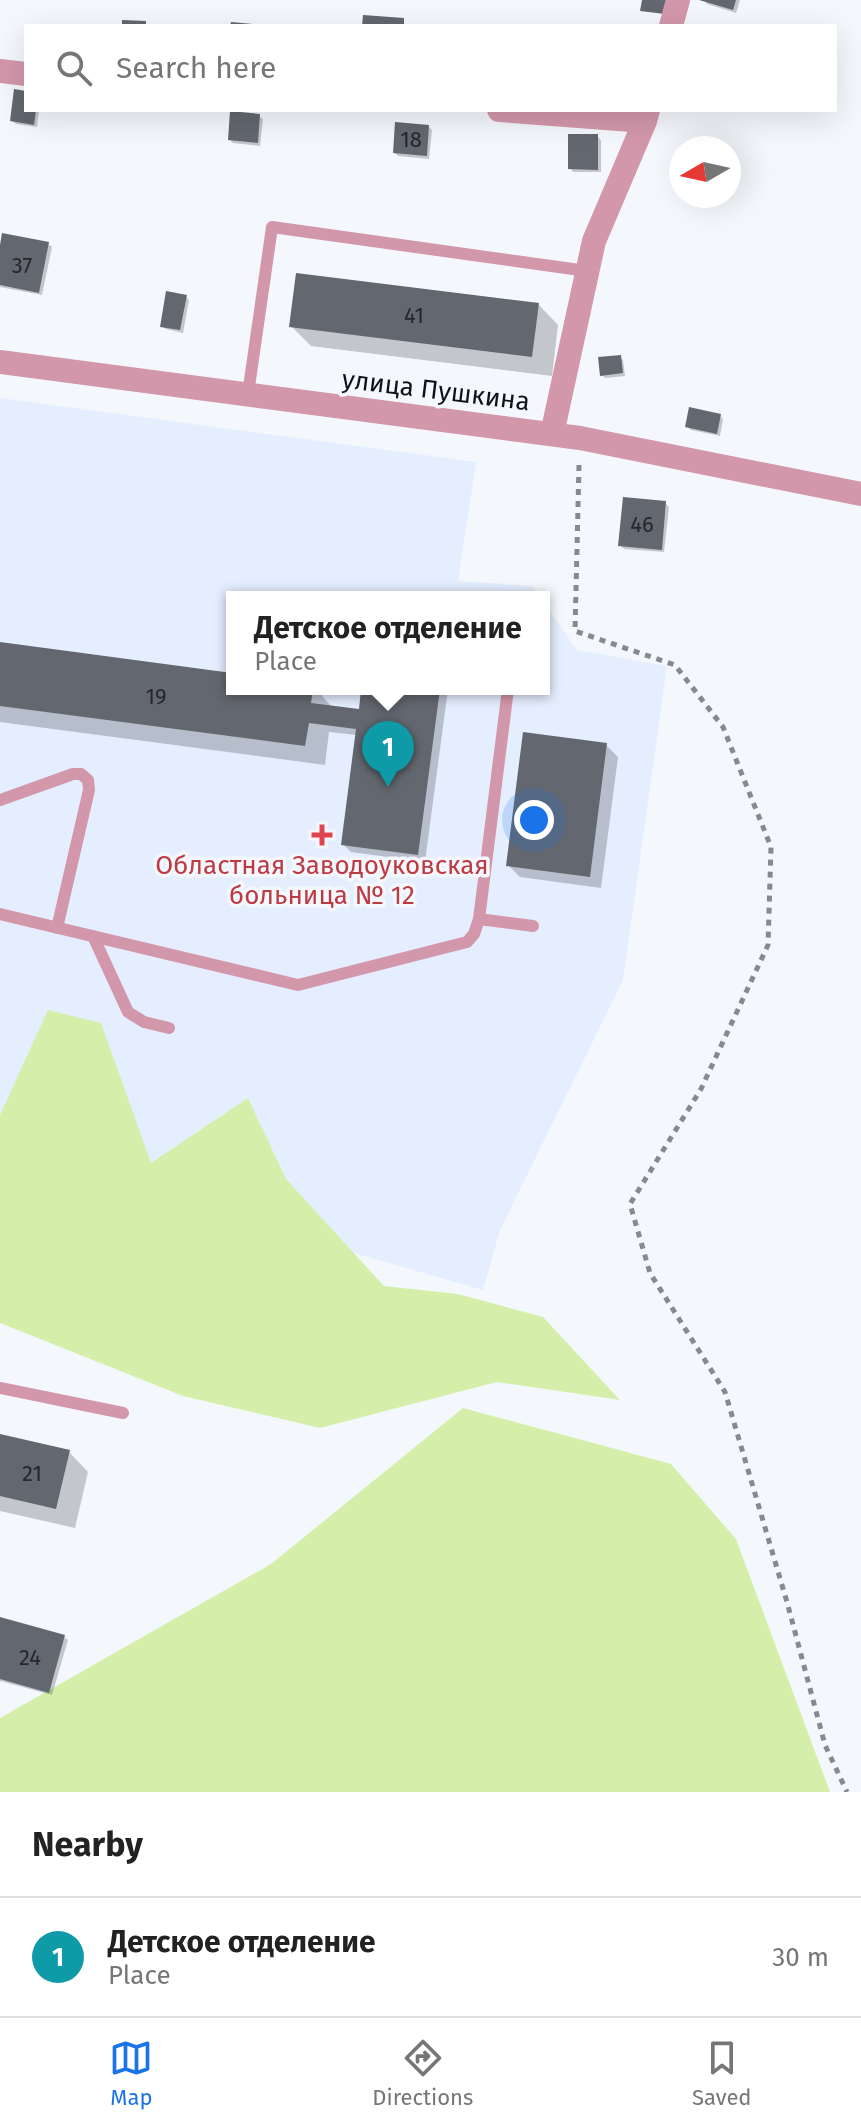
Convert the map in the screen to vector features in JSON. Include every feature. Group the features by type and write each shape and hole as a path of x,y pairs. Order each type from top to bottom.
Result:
{"street":[{"path":"672,24 678,0"},
{"path":"0,71 24,74"},
{"path":"548,112 646,116 594,241 552,434"},
{"name":"улица Пушкина","path":"0,362 580,438 861,494"}],"lane":[{"path":"248,394 272,227 587,271"},
{"path":"0,914 298,985 467,942 474,934 479,919 507,695"},
{"path":"0,800 73,774 81,774 88,780 89,790 57,928"},
{"path":"479,919 533,926"},
{"path":"93,936 128,1012 144,1022 169,1028"},
{"path":"0,1388 123,1413"}],"path":[{"path":"580,438 575,631 675,665 723,727 771,847 768,945 701,1089 630,1204 650,1273 725,1392 787,1602 825,1745 847,1792"}],"shaded area":[{"name":"Областная Заводоуковская больница № 12","path":"0,398 476,462 458,581 532,586 536,591 226,591 226,695 550,695 550,612 577,650 667,666 623,980 500,1230 483,1290 0,1152"}],"green space":[{"path":"48,1010 101,1023 151,1163 248,1098 286,1179 384,1286 458,1294 543,1317 620,1400 497,1382 320,1428 183,1396 0,1323 0,1115"},
{"path":"463,1408 671,1464 736,1539 830,1792 0,1792 0,1718 271,1564"}],"building":[{"path":"642,0 666,0 665,14 640,11"},
{"path":"699,0 736,0 733,10"},
{"path":"363,15 404,18 404,24 362,24"},
{"path":"122,20 146,21 146,24 122,24"},
{"path":"14,89 24,91 24,112 36,112 34,125 10,121"},
{"path":"230,112 260,114 258,143 228,140"},
{"path":"395,122 429,125 427,156 393,153"},
{"path":"568,134 598,134 598,170 568,169"},
{"path":"2,233 49,242 39,293 0,285"},
{"path":"296,273 539,303 532,357 289,327"},
{"path":"166,291 187,295 180,330 160,327"},
{"path":"621,355 623,373 600,376 598,357"},
{"path":"689,407 721,414 717,434 685,427"},
{"path":"623,497 666,501 662,550 618,546"},
{"path":"0,642 226,672 226,695 312,695 311,703 359,709 360,695 439,695 418,855 341,845 356,729 309,723 305,746 0,706"},
{"path":"523,732 607,743 590,877 506,866"},
{"path":"0,1434 70,1450 56,1509 0,1496"},
{"path":"0,1617 65,1635 49,1693 0,1679"}],"place":[{"name":"Детское отделение","path":"388,787"},
{"name":"Областная Заводоуковская больница № 12","path":"322,835"}]}
